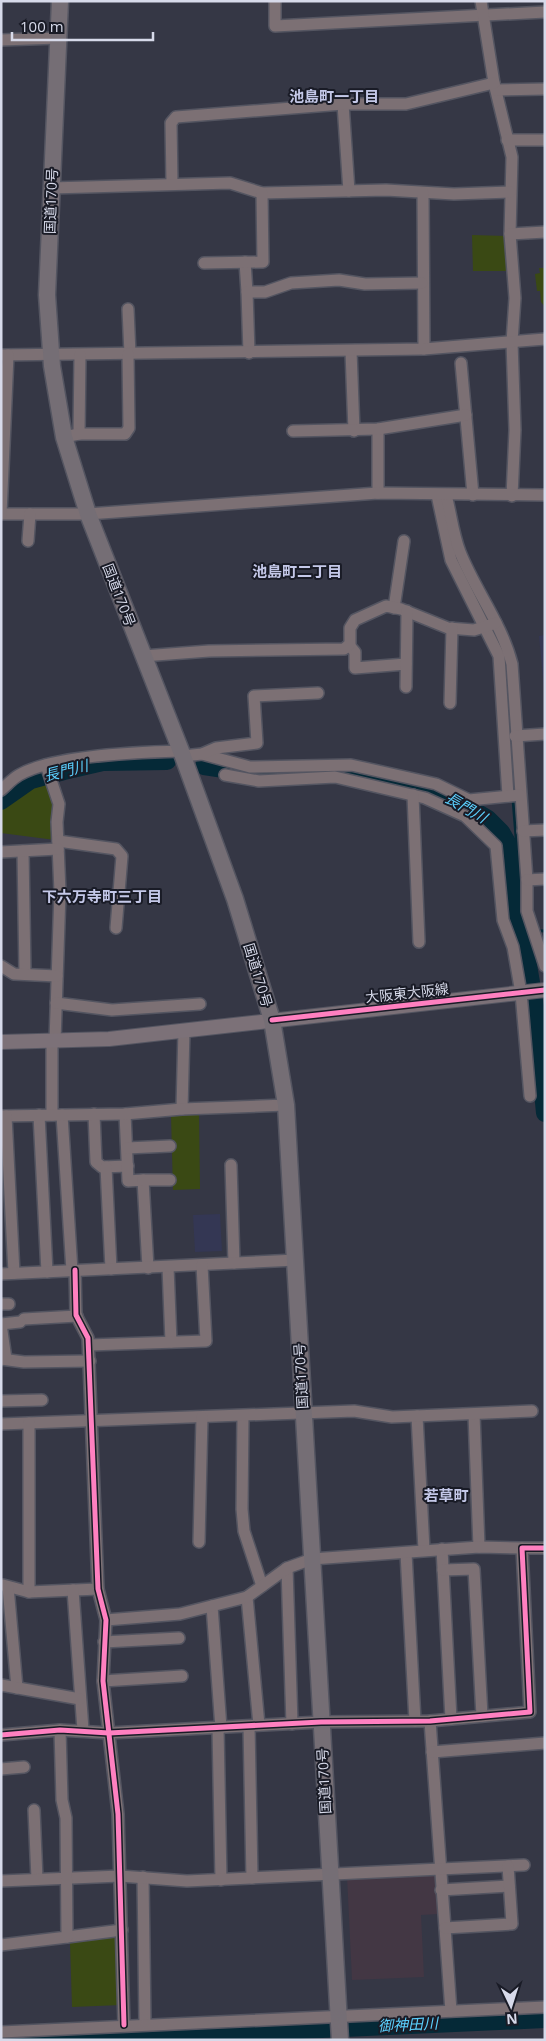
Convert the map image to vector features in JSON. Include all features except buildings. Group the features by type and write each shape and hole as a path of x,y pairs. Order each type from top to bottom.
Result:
{"highway":[{"name":"国道170号","path":"60,1 47,296 51,355 72,436 88,514 142,656 182,753 235,899 272,1020 286,1105 340,2027"}],"main road":[{"name":"大阪東大阪線","path":"1,1042 109,1039 542,990"}],"street":[{"path":"275,1 275,26 482,15 529,7 545,12"},
{"path":"481,1 495,87 512,157 510,234 515,298 512,342 515,430 512,496"},
{"path":"1,40 58,38"},
{"path":"172,183 171,123 176,117 343,104 406,104 495,87 545,89"},
{"path":"343,104 349,191"},
{"path":"507,140 545,140"},
{"path":"51,188 172,183 230,183 262,193 349,191 423,193 510,192"},
{"path":"204,263 263,262 262,193"},
{"path":"423,193 422,283 424,349"},
{"path":"510,234 545,232"},
{"path":"245,262 248,353"},
{"path":"246,292 265,292 274,287 291,283 339,280 365,284 422,283"},
{"path":"80,354 72,436 125,434 128,428 128,309"},
{"path":"545,339 424,349 4,355 1,514 88,514 378,493 473,496 545,495"},
{"path":"351,351 354,431"},
{"path":"461,364 473,496"},
{"path":"293,431 378,429 466,415"},
{"path":"378,429 378,493"},
{"path":"442,495 460,551 508,648 512,664 515,736 527,880 527,912 545,966"},
{"path":"442,495 451,560 499,656 508,796"},
{"path":"28,541 30,514"},
{"path":"394,608 404,541"},
{"path":"406,664 355,668 354,652 349,646 350,628 355,620 386,606 407,611 452,628 474,630 496,623"},
{"path":"406,687 407,611"},
{"path":"450,703 452,628"},
{"path":"142,656 209,652 344,649 349,646"},
{"path":"202,754 216,748 257,743 254,696 318,693"},
{"path":"515,736 545,734"},
{"path":"1,790 18,775 46,765 126,753 182,753 202,754 250,767 352,765 436,784 469,800 520,795"},
{"path":"46,765 59,804 57,822 60,892 54,1042 57,1115 74,1270 77,1316 89,1344 98,1589 106,1620 103,1681 118,1814 124,2025"},
{"path":"225,775 259,781 335,777 413,795 465,816 496,846 503,920 513,947 523,993 530,1096"},
{"path":"413,795 419,942"},
{"path":"523,831 545,830"},
{"path":"1,852 23,851 58,845 116,849 122,856 116,928"},
{"path":"23,851 25,974"},
{"path":"527,880 545,879"},
{"path":"1,966 14,974 57,976"},
{"path":"56,1002 112,1010 200,1004"},
{"path":"182,1108 184,1030"},
{"path":"14,1273 5,1164 4,1116 126,1114 182,1108 286,1105"},
{"path":"94,1114 96,1162 102,1167 128,1166"},
{"path":"126,1114 128,1181 170,1180"},
{"path":"39,1115 47,1272"},
{"path":"127,1148 170,1146"},
{"path":"230,1165 234,1263"},
{"path":"106,1167 111,1269"},
{"path":"143,1180 148,1268"},
{"path":"1,1274 296,1260"},
{"path":"89,1344 206,1341 202,1265"},
{"path":"168,1267 172,1342"},
{"path":"77,1316 1,1324 4,1359 24,1362 90,1361"},
{"path":"17,1400 24,1423 29,1592"},
{"path":"1,1401 42,1400"},
{"path":"1,1424 303,1415 354,1411 392,1417 532,1411"},
{"path":"474,1414 479,1547"},
{"path":"242,1416 242,1509 244,1531 262,1586"},
{"path":"417,1416 424,1550"},
{"path":"199,1542 202,1418"},
{"path":"106,1620 180,1614 247,1597 287,1568 312,1559 479,1547 545,1548"},
{"path":"1,1735 60,1730 109,1733 321,1722 430,1721 530,1712 522,1548"},
{"path":"442,1549 451,1719"},
{"path":"406,1553 414,1721"},
{"path":"287,1568 292,1724"},
{"path":"443,1570 474,1569 482,1716"},
{"path":"16,1688 5,1586 29,1592 98,1589"},
{"path":"73,1590 83,1730"},
{"path":"247,1597 254,1725 252,1878"},
{"path":"212,1606 220,1728 221,1880"},
{"path":"104,1642 179,1638"},
{"path":"103,1681 182,1676"},
{"path":"1,1685 80,1699"},
{"path":"430,1721 451,2011"},
{"path":"60,1730 62,1800 66,1818 66,1937"},
{"path":"432,1752 545,1744"},
{"path":"1,1769 24,1767"},
{"path":"34,1810 37,1879"},
{"path":"1,1881 120,1876 187,1881 221,1880 330,1873 524,1865"},
{"path":"444,1928 512,1924 508,1866"},
{"path":"143,1877 145,2024"},
{"path":"441,1890 509,1886"},
{"path":"1,1944 122,1930"},
{"path":"1,2032 145,2024 340,2027 451,2011 545,2007"}],"shaded area":[{"path":"545,635 545,699 539,636"},
{"path":"220,1214 222,1251 195,1252 193,1215"},
{"path":"436,1872 438,1914 421,1915 424,1977 352,1980 347,1876"}],"green space":[{"path":"472,235 506,236 506,271 473,271"},
{"path":"539,268 545,268 545,307 541,302 540,291 537,291 535,274 540,273"},
{"path":"48,780 54,801 55,840 1,833 1,809 40,782"},
{"path":"199,1114 200,1189 173,1190 171,1115"},
{"path":"120,1937 121,2005 72,2007 70,1942"}],"waterway":[{"name":"長門川","path":"1,801 31,780 64,771 103,762 167,761"},
{"name":"長門川","path":"204,766 257,774 340,770 393,781 433,790 459,802 488,819 501,832 513,853 514,915 522,930 535,1006 545,1113"},
{"path":"513,799 517,849 513,853"},
{"path":"522,930 545,931"},
{"name":"御神田川","path":"1,2039 210,2034 545,2019"}],"cycle path":[{"path":"272,1020 545,990"},
{"path":"75,1270 76,1315 88,1338 98,1589 106,1620 103,1681 118,1814 124,2025"},
{"path":"1,1735 60,1730 109,1733 321,1722 430,1721 530,1712 522,1548 545,1548"}],"district":[{"name":"池島町一丁目","path":"334,97"},
{"name":"池島町二丁目","path":"297,572"},
{"name":"下六万寺町三丁目","path":"102,897"},
{"name":"若草町","path":"446,1496"}]}
